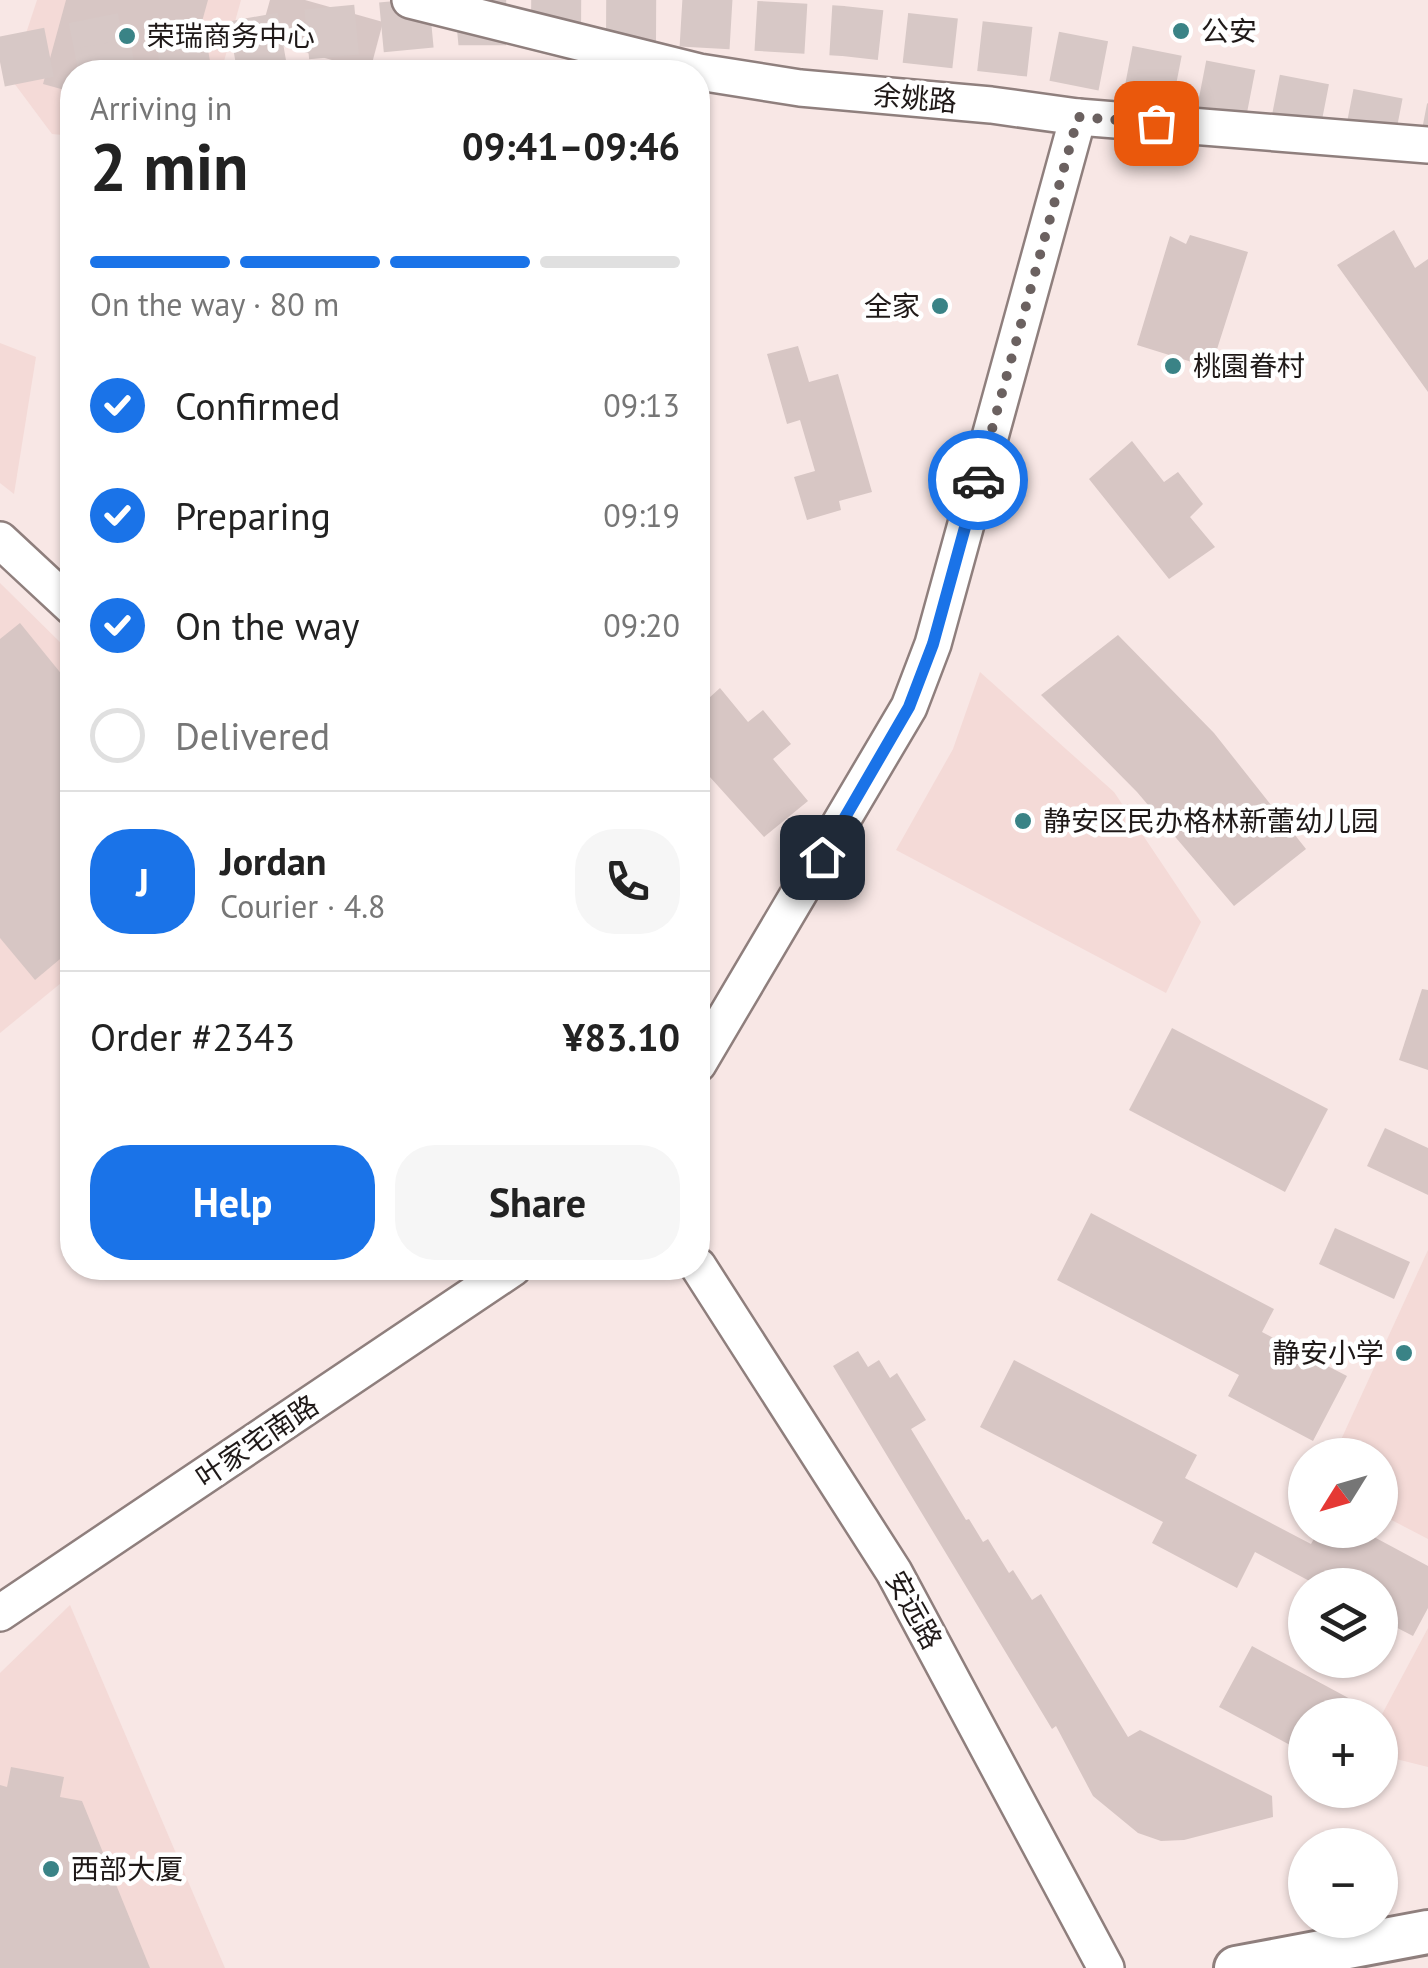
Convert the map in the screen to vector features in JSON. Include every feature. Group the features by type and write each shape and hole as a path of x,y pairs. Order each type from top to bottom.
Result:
{"main road":[{"path":"1236,1968 1428,1932"}],"street":[{"name":"余姚路","path":"410,0 651,60"},
{"name":"余姚路","path":"710,74 800,88 1078,117 1428,145"},
{"path":"710,1044 909,707 933,644 1078,117"},
{"path":"0,540 60,597"},
{"name":"叶家宅南路","path":"0,1613 496,1280"},
{"name":"安远路","path":"707,1280 894,1572 1106,1968"}],"shaded area":[{"name":"荣瑞商务中心","path":"37,0 241,0 224,60 60,60 60,135 52,134 11,79"},
{"path":"0,343 36,357 14,494 0,483"},
{"path":"0,583 60,642 60,984 0,1033"},
{"name":"静安区民办格林新蕾幼儿园","path":"980,672 1114,792 1201,922 1166,993 896,850 953,749"},
{"name":"静安小学","path":"1428,1250 1428,1539 1398,1523 1398,1438 1342,1438"},
{"path":"70,1605 225,1968 0,1968 0,1673"},
{"path":"1428,1628 1428,1767 1398,1760 1398,1698 1391,1698"}],"building":[{"name":"荣瑞商务中心","path":"66,0 208,0 191,60 60,60 60,89 43,84"},
{"path":"270,0 305,0 383,22 373,60 332,60 259,39"},
{"path":"1394,230 1415,268 1428,259 1428,392 1337,265"},
{"path":"1190,235 1248,252 1211,368 1137,345 1170,236 1186,244"},
{"path":"798,346 809,382 838,374 872,492 839,501 841,510 807,520 794,477 815,471 800,420 787,424 767,354"},
{"path":"1132,441 1164,482 1178,472 1203,504 1190,517 1215,547 1169,579 1089,479"},
{"path":"20,623 60,672 60,959 35,980 0,938 0,639"},
{"path":"1118,635 1214,733 1306,849 1234,906 1137,792 1041,695"},
{"path":"720,688 748,722 763,710 791,744 773,759 808,801 764,837 710,777 710,697"},
{"path":"1422,989 1428,990 1428,1070 1399,1060"},
{"path":"1172,1028 1328,1109 1285,1192 1129,1110"},
{"path":"1385,1128 1428,1148 1428,1195 1367,1166"},
{"path":"1091,1213 1274,1309 1262,1332 1347,1376 1315,1438 1307,1438 1228,1396 1239,1375 1057,1280"},
{"path":"1335,1228 1410,1262 1394,1299 1319,1264"},
{"path":"858,1351 868,1367 879,1360 890,1378 897,1373 926,1420 911,1429 966,1520 983,1542 988,1539 1032,1600 1041,1594 1128,1737 1140,1730 1272,1796 1273,1817 1184,1840 1161,1841 1138,1833 1093,1796 1056,1726 1052,1729 833,1366"},
{"path":"1014,1360 1197,1455 1185,1478 1288,1532 1288,1548 1394,1548 1428,1566 1428,1608 1413,1636 1398,1628 1398,1568 1288,1570 1255,1552 1237,1588 1152,1543 1163,1522 980,1427"},
{"path":"1252,1646 1288,1665 1288,1678 1311,1678 1348,1698 1288,1698 1288,1744 1219,1707"},
{"name":"西部大厦","path":"11,1767 64,1777 60,1797 82,1801 150,1968 0,1968 0,1785 7,1787"}],"tunnel":[{"path":"153,60 290,36 459,20 674,21 843,31 1032,52 1428,129"},
{"path":"0,62 127,37"}],"way so far":[{"path":"978,480 1078,117 1156,123"}],"place":[{"name":"公安","path":"1181,31"},
{"name":"荣瑞商务中心","path":"127,36"},
{"name":"全家","path":"940,306"},
{"name":"桃園眷村","path":"1173,366"},
{"name":"静安区民办格林新蕾幼儿园","path":"1023,821"},
{"name":"静安小学","path":"1404,1353"},
{"name":"西部大厦","path":"51,1869"}],"route":[{"path":"822,857 909,707 933,644 978,480"}]}
